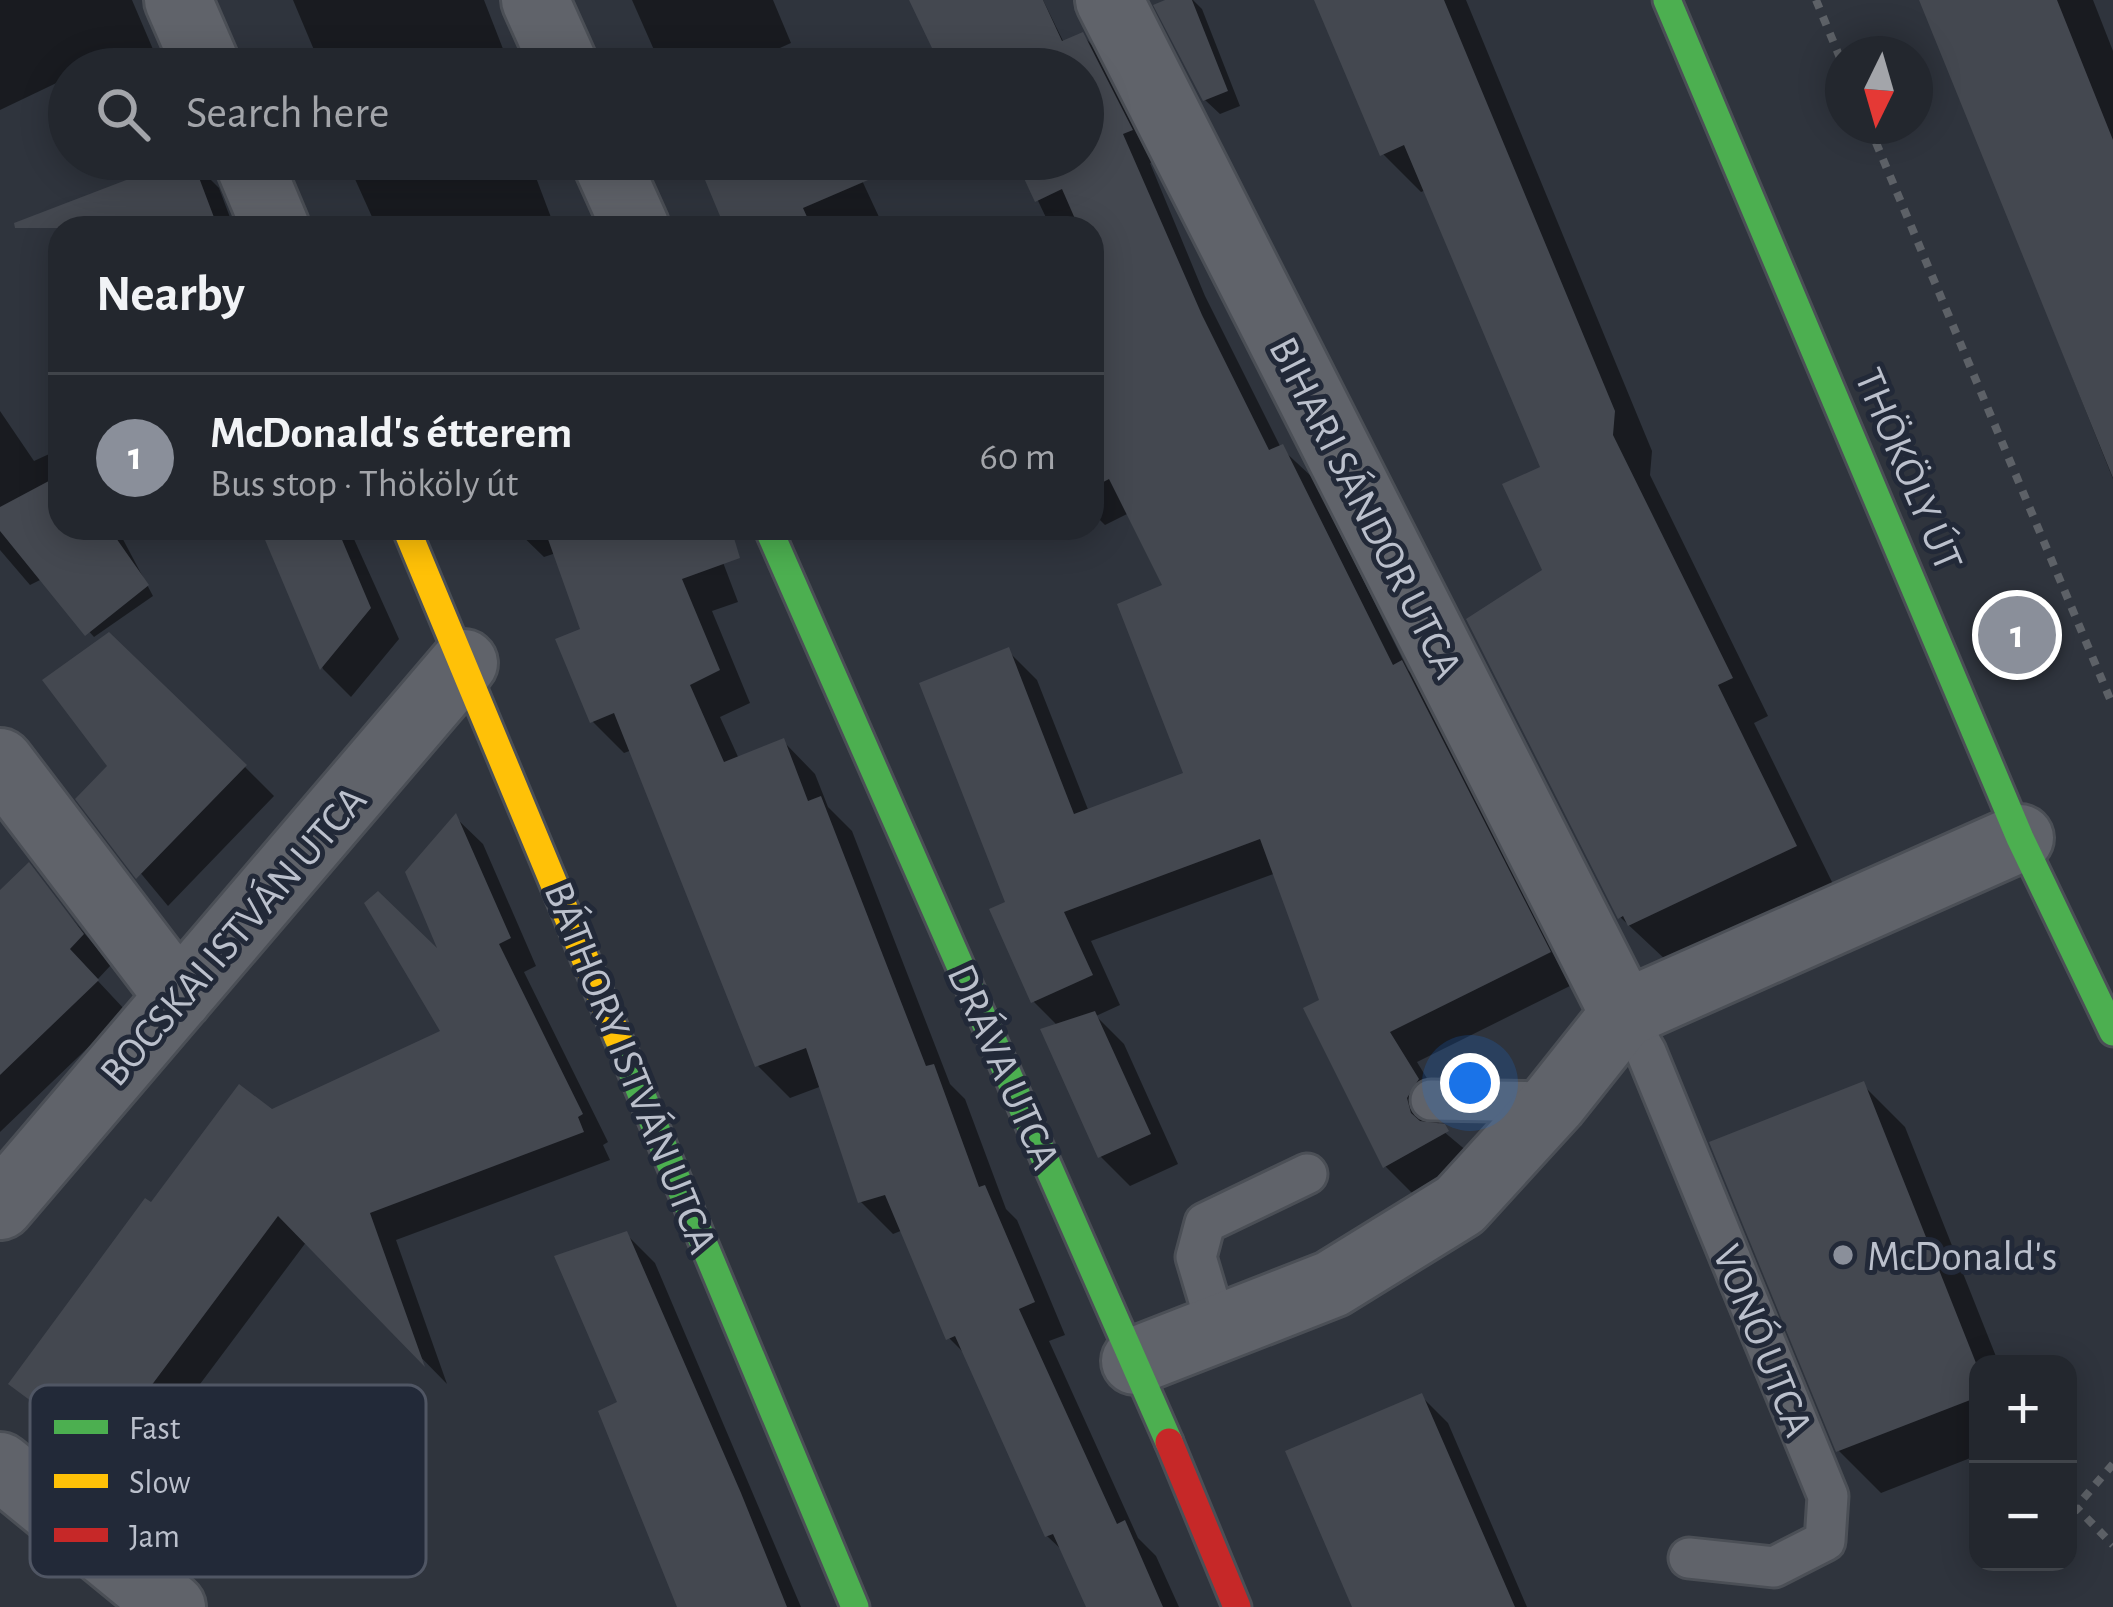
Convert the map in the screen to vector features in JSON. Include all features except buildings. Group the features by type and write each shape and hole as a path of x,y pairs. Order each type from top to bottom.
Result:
{"street":[{"path":"178,0 199,48"},
{"path":"536,0 557,48"},
{"name":"BIHARI SÁNDOR UTCA","path":"1109,0 1624,1014"},
{"name":"THÖKÖLY ÚT","path":"1667,0 2020,838 2113,1032"},
{"path":"256,180 271,216"},
{"path":"614,180 631,216"},
{"name":"BÁTHORY ISTVÁN UTCA","path":"411,540 855,1607"},
{"name":"DRÁVA UTCA","path":"773,540 1135,1361 1237,1607"},
{"name":"BOCSKAI ISTVÁN UTCA","path":"0,1206 464,663"},
{"path":"0,762 179,997"},
{"path":"1135,1361 1332,1284 1460,1205 1554,1102 1624,1014 2020,838"},
{"path":"0,1466 30,1491"},
{"path":"135,1577 172,1607"}],"lane":[{"name":"VONÓ UTCA","path":"1624,1014 1646,1052 1828,1496 1825,1541 1774,1567 1689,1558"},
{"path":"1432,1100 1554,1102"},
{"path":"1218,1331 1196,1257 1205,1223 1306,1174"}],"path":[{"path":"1816,0 1831,36"},
{"path":"1877,144 2113,706"},
{"path":"2113,1464 2076,1507 2113,1545"}],"traffic: fast":[{"path":"1667,0 2020,838 2113,1032"},
{"path":"773,540 1169,1442"},
{"path":"618,1038 855,1607"}],"traffic: slow":[{"path":"411,540 618,1038"}],"traffic: jam":[{"path":"1169,1442 1237,1607"}],"place":[{"name":"McDonald's étterem","path":"2017,635"},
{"name":"McDonald's","path":"1843,1255"}]}
